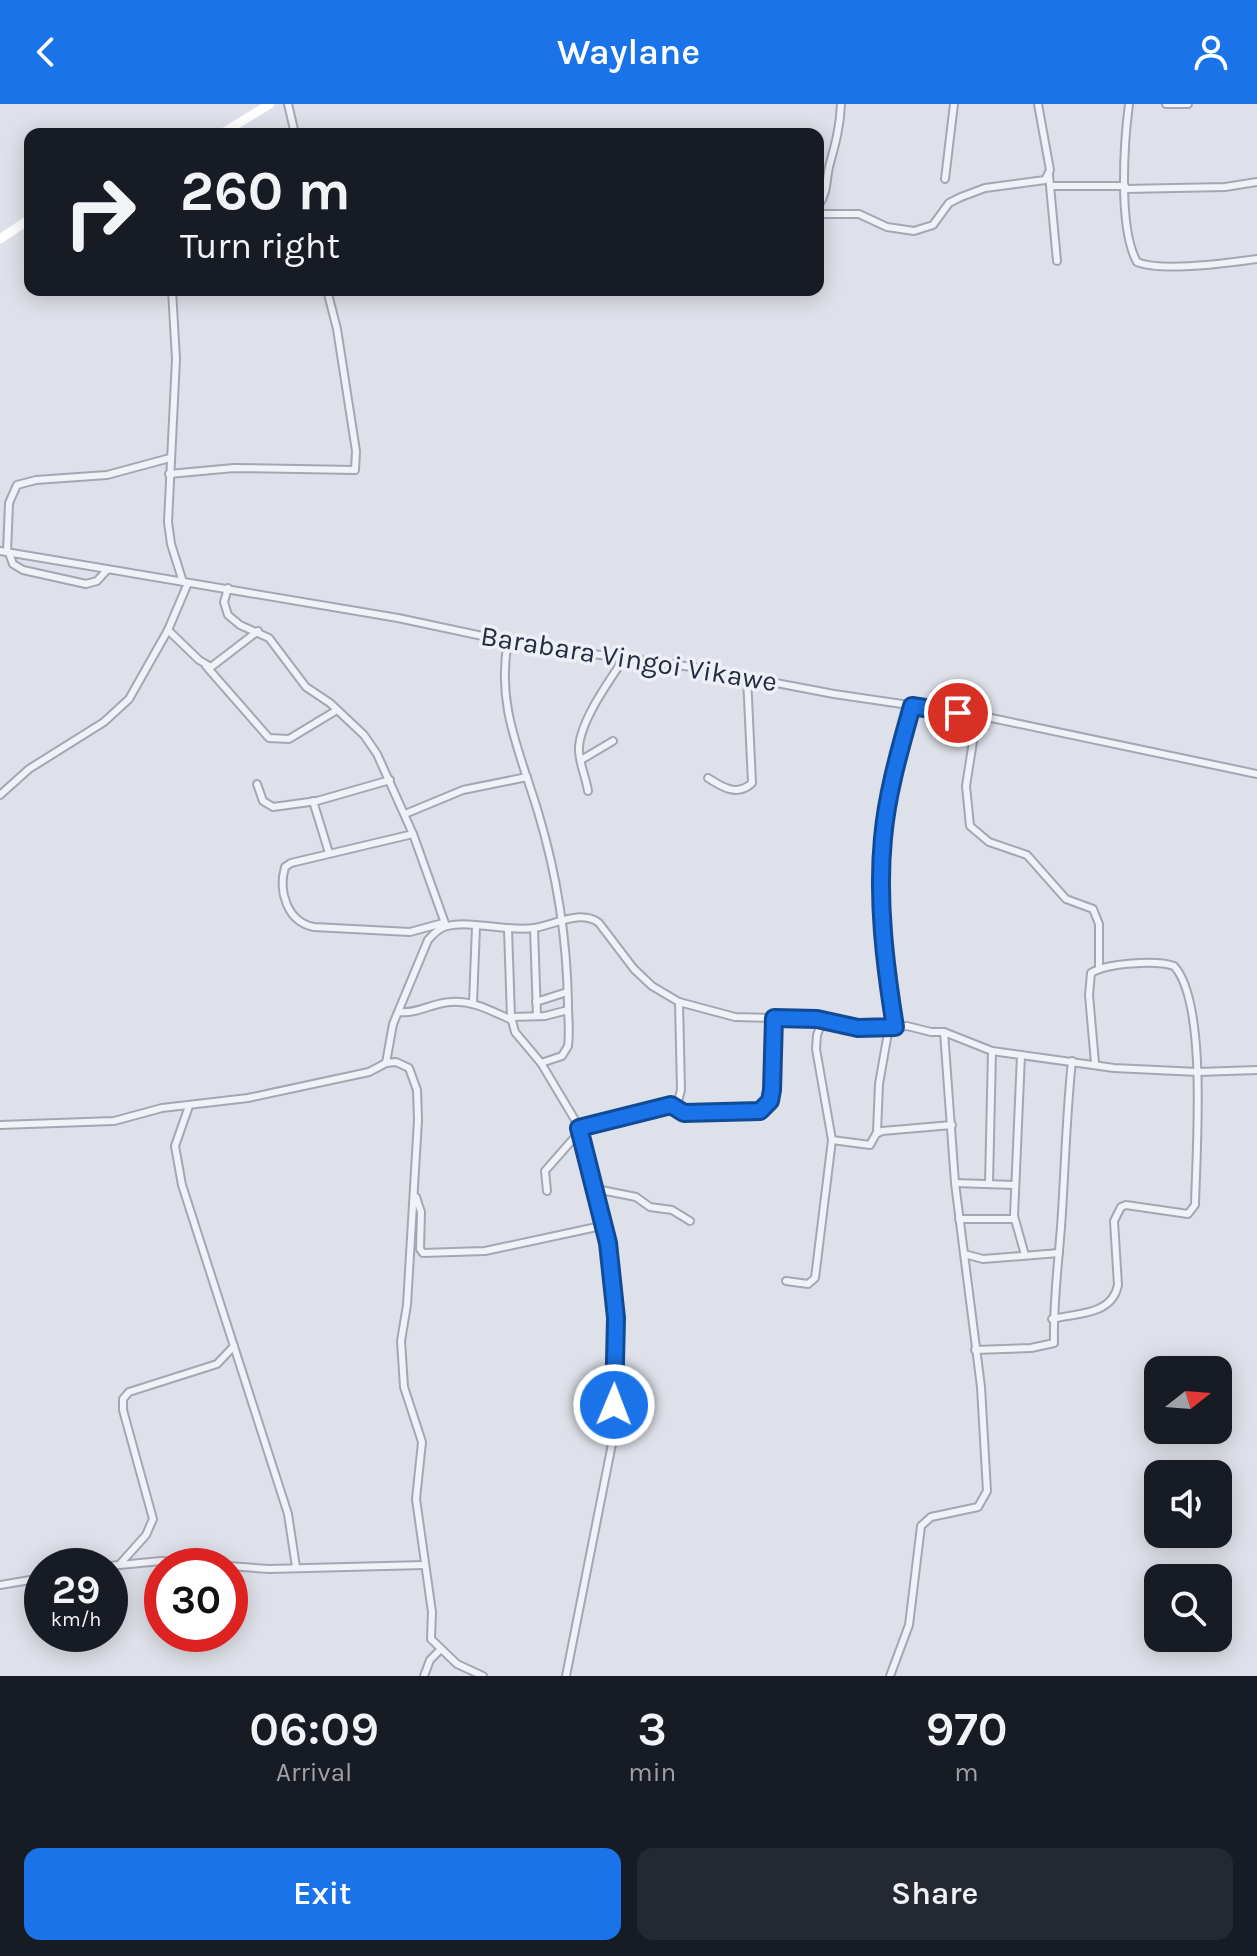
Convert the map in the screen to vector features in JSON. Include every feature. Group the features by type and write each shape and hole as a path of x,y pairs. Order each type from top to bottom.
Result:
{"street":[{"path":"231,128 270,104"},
{"path":"288,104 294,128"},
{"path":"824,196 840,132 841,104"},
{"path":"945,179 954,104"},
{"path":"1038,104 1051,186 1057,261"},
{"path":"1129,104 1125,188 1129,233 1137,262 1167,268 1257,259"},
{"path":"1166,104 1188,104"},
{"path":"824,214 859,214 887,227 922,229 933,225 949,203 961,197 985,188 1036,183 1049,175"},
{"path":"1051,186 1225,187 1257,182"},
{"path":"0,239 24,223"},
{"path":"0,795 29,769 118,711 142,679 168,630 186,582 168,522 176,359 172,296"},
{"path":"169,474 234,468 355,470 356,451 337,329 329,296"},
{"path":"107,570 97,581 86,584 23,570 13,564 5,552 9,503 17,485 36,480 107,475 170,458"},
{"name":"Barabara Vingoi Vikawe","path":"5,552 413,620 508,641 625,657 977,716 1257,774"},
{"path":"228,588 224,602 228,615 240,625 258,631 273,644 306,687 337,710 370,743 405,814 445,924"},
{"path":"168,630 206,666 265,734 276,740 289,739 337,710"},
{"path":"206,666 216,665 258,631"},
{"path":"508,641 503,666 505,710 547,846 562,922 568,1046 562,1056 541,1063"},
{"path":"588,791 579,747 590,716 625,657"},
{"path":"708,778 733,790 746,789 752,783 747,677"},
{"path":"832,1140 870,1145 877,1132 879,1084 892,1027 883,939 883,837 896,763 912,706"},
{"path":"977,716 966,786 970,826 989,842 1027,855 1066,899 1093,909 1099,924 1099,969"},
{"path":"581,760 613,741"},
{"path":"405,814 463,790 527,777"},
{"path":"257,784 269,807 313,801 390,780"},
{"path":"313,801 329,853"},
{"path":"413,834 329,853 285,867 283,883 289,911 303,925 399,932 445,924 534,928 593,918 634,969 652,986 679,1002 735,1017 823,1019 858,1028 892,1027 944,1032 992,1051 1138,1071 1257,1070"},
{"path":"386,1063 389,1037 428,940 445,924"},
{"path":"473,1003 476,927"},
{"path":"534,928 537,1016"},
{"path":"508,929 511,1018 518,1039 541,1063 580,1129 606,1225 616,1318 612,1444 566,1676"},
{"path":"1052,1319 1078,1316 1109,1302 1115,1294 1118,1285 1114,1221 1121,1207 1126,1205 1188,1214 1193,1210 1198,1072 1187,989 1174,966 1162,963 1121,964 1091,973 1089,983 1095,1063"},
{"path":"536,1002 567,992"},
{"path":"399,1012 414,1012 449,1002 473,1003 511,1018 568,1010"},
{"path":"547,1191 545,1171 580,1129 678,1101 681,1090 679,1002"},
{"path":"671,1105 684,1113 693,1114 760,1111 766,1107 772,1090 774,1018"},
{"path":"786,1281 808,1284 815,1278 832,1140 816,1049 823,1019"},
{"path":"890,1676 909,1625 921,1526 931,1517 978,1507 987,1491 981,1387 955,1183 944,1032"},
{"path":"989,1183 992,1051"},
{"path":"1021,1055 1014,1219 1025,1255"},
{"path":"975,1350 1053,1346 1052,1319 1072,1061"},
{"path":"0,1125 93,1123 162,1108 359,1076 386,1063 396,1062 409,1068 417,1090 414,1194 407,1305 401,1341 404,1387 422,1442 416,1499 432,1612 431,1639 457,1664 483,1676"},
{"path":"189,1106 175,1146 182,1185 288,1514 296,1567"},
{"path":"877,1132 952,1125"},
{"path":"955,1183 1014,1185"},
{"path":"596,1189 632,1196 650,1207 672,1210 690,1221"},
{"path":"414,1194 421,1212 420,1249 423,1253 485,1251 606,1225"},
{"path":"959,1219 1014,1219"},
{"path":"964,1254 983,1259 1059,1253"},
{"path":"128,1555 146,1535 153,1519 123,1410 123,1399 129,1392 217,1364 234,1346"},
{"path":"128,1564 173,1561 269,1569 424,1565"},
{"path":"0,1585 24,1581"},
{"path":"424,1676 430,1660 440,1650"}],"route":[{"path":"614,1405 616,1318 606,1225 579,1128 671,1105 676,1110 693,1114 760,1111 770,1101 772,1090 774,1018 817,1019 858,1028 895,1027 882,915 883,837 889,796 912,706 958,713"}]}
